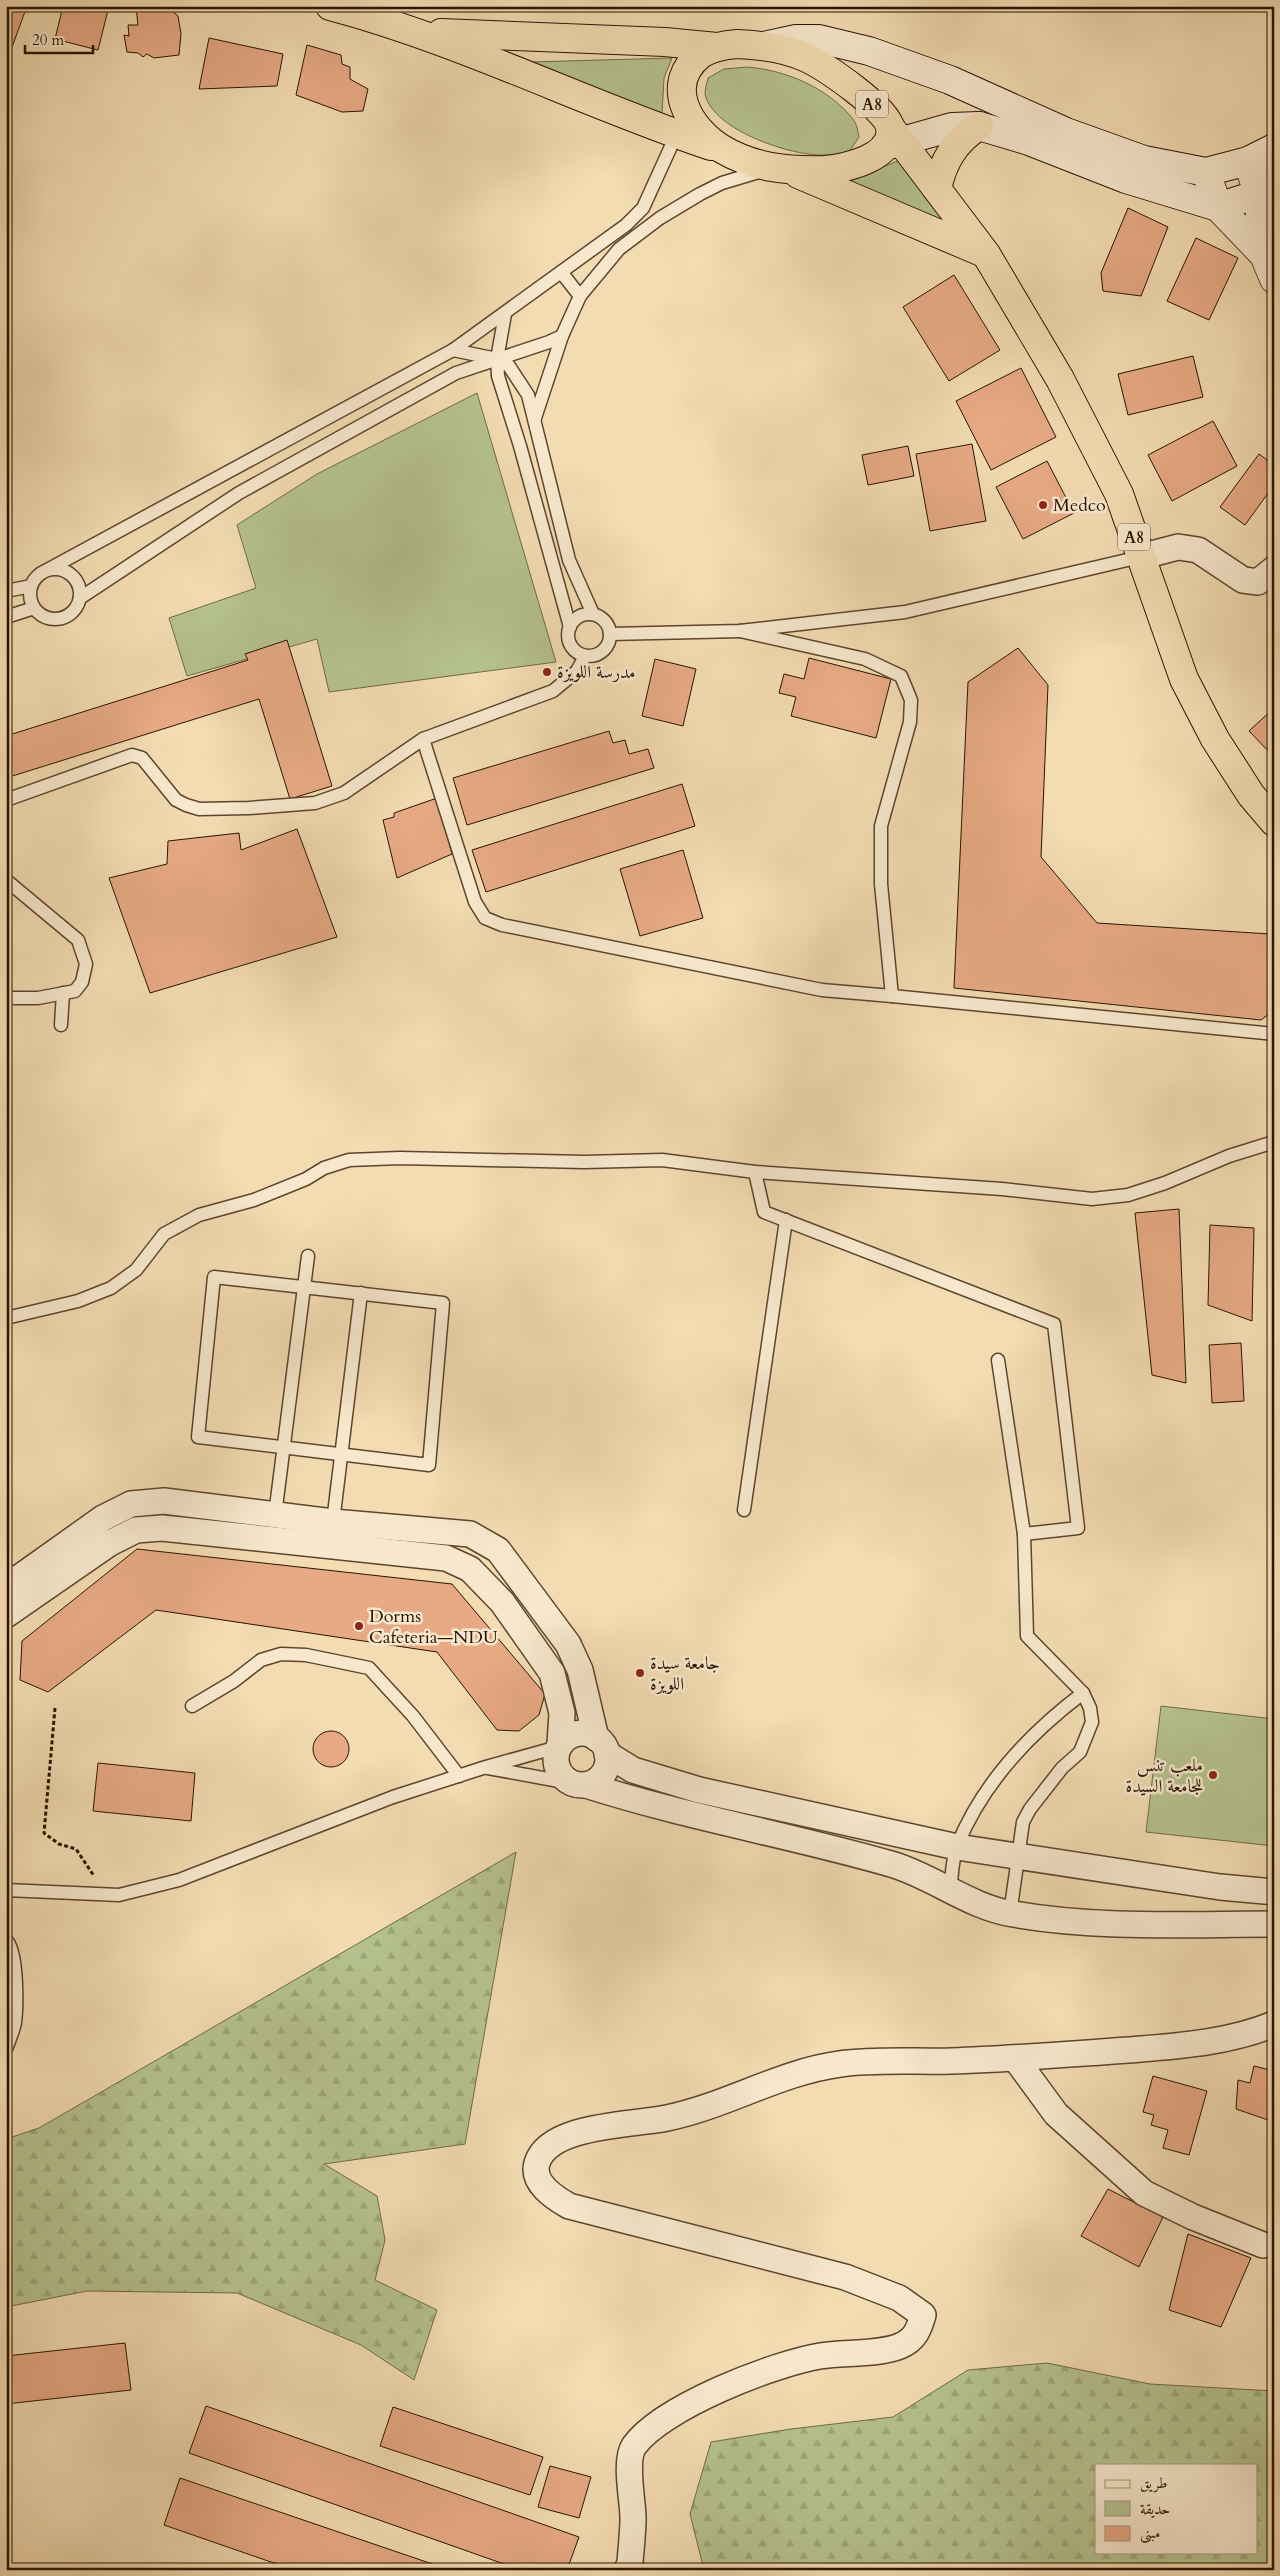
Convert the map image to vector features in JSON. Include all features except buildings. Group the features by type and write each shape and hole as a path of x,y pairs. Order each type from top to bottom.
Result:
{"highway":[{"name":"A8","path":"348,8 507,66 680,122 686,71 701,54 717,47"},
{"name":"A8","path":"415,32 665,42 717,47 737,44 764,46 806,57 838,77 867,99 884,117 892,138 937,189 986,254 1060,379 1114,485 1189,688 1220,747 1251,796 1274,822"},
{"path":"680,122 702,134 722,149 782,170 986,254"},
{"path":"937,189 940,174 955,146 966,134 980,126"},
{"path":"782,170 834,169 863,162 892,138"}],"main road":[{"path":"764,46 796,39 819,39 869,51 950,80 1066,132 1144,160 1206,172 1248,161 1274,148"},
{"path":"892,138 952,127 980,126 1029,141 1126,179 1218,207 1266,186"},
{"path":"1248,161 1266,186 1269,267"},
{"path":"1206,172 1218,207 1269,267"}],"street":[{"path":"1140,557 1178,547 1198,550 1243,580 1258,582 1274,569"},
{"path":"6,1587 103,1518 131,1504 164,1501 333,1522 470,1534 498,1550 568,1644 580,1670 607,1764 604,1774 596,1781 578,1784"},
{"path":"6,1634 8,1626 6,1616 110,1544 136,1530 162,1528 446,1558 470,1569 502,1602 552,1673 562,1713 559,1746 555,1761 560,1774 578,1784 644,1803 893,1865 950,1892 1010,1914 1068,1923 1274,1924"},
{"path":"559,1746 568,1737 586,1734 633,1770 699,1790 956,1847 1220,1887 1274,1892"},
{"path":"627,2570 630,2563 633,2517 629,2478 633,2447 653,2428 684,2408 715,2392 768,2371 820,2356 900,2346 918,2334 923,2314 899,2298 845,2277 569,2206 556,2199 539,2181 536,2170 543,2152 558,2140 578,2132 667,2118 703,2109 819,2068 842,2064 1015,2058 1167,2047 1245,2036 1274,2024"},
{"path":"1015,2058 1056,2114 1144,2193 1193,2217 1263,2245"}],"lane":[{"path":"47,570 60,569 72,574 79,585 80,598 76,609 66,617 55,619 44,616 34,608 30,598 31,586 37,576 47,570 454,350 505,314 626,225 642,208 680,122"},
{"path":"535,418 562,336 580,296 619,250 660,218 722,183 782,170"},
{"path":"561,272 580,296"},
{"path":"505,314 497,359 498,376 520,446 570,627"},
{"path":"80,598 239,493 456,373 562,336"},
{"path":"454,350 497,359 509,366 528,396 569,560 593,614"},
{"path":"610,634 740,631 905,612 1140,557"},
{"path":"6,591 31,586"},
{"path":"6,618 34,608"},
{"path":"593,614 602,618 608,625 609,643 603,651 595,655 585,656 577,652 570,645 568,636 570,627 576,619 584,615 593,614"},
{"path":"740,631 865,659 902,676 911,700 910,722 881,826 881,884 892,996"},
{"path":"6,800 132,755 146,761 176,800 199,809 250,808 315,803 344,792 423,739 553,691 577,671 585,656"},
{"path":"423,739 474,902 485,918 502,925 803,986 1274,1034"},
{"path":"6,880 78,940 86,964 82,982 75,991 38,998 6,998"},
{"path":"61,1025 63,993"},
{"path":"6,1318 78,1301 112,1288 136,1270 164,1234 199,1215 254,1200 349,1160 400,1158 584,1162 662,1160 755,1172 1002,1189 1092,1199 1128,1195 1165,1184 1229,1156 1274,1142"},
{"path":"755,1172 764,1212 1054,1324 1078,1528 1024,1534"},
{"path":"744,1510 786,1220"},
{"path":"275,1515 308,1256"},
{"path":"214,1277 361,1293 443,1303 429,1465 198,1437 214,1277"},
{"path":"333,1522 361,1293"},
{"path":"998,1360 1024,1534 1027,1636 1083,1693 1090,1708 1092,1722 1080,1752 1062,1768 1030,1809 1023,1822 1010,1914"},
{"path":"192,1706 234,1681 261,1660 280,1654 306,1655 369,1668 413,1716 459,1776"},
{"path":"950,1892 956,1847 1007,1761 1054,1715 1083,1693"},
{"path":"6,1890 119,1895 179,1880 393,1797 559,1746"},
{"path":"486,1767 578,1784"},
{"path":"6,1940 14,1952 11,1986 15,2023 6,2049"}],"path":[{"path":"55,1708 44,1833 59,1844 76,1849 107,1894"}],"green space":[{"path":"672,58 664,78 662,114 530,62"},
{"path":"747,67 776,72 805,82 843,108 853,119 859,137 849,152 826,155 795,152 756,139 738,130 723,119 711,107 705,94 708,78 724,69"},
{"path":"905,158 955,229 846,182"},
{"path":"477,393 556,662 329,692 317,639 187,676 169,618 256,588 237,525 317,474"},
{"name":"ملعب تنس للجامعة السيدة","path":"1161,1706 1274,1719 1274,1846 1146,1832"},
{"path":"516,1852 465,2144 324,2164 377,2196 385,2240 375,2280 437,2310 414,2380 361,2345 237,2293 87,2291 6,2307 6,2139 39,2128"},
{"path":"1047,2363 1150,2384 1274,2391 1274,2570 704,2570 690,2514 711,2442 791,2429 893,2417 968,2370"}],"place":[{"name":"Medco","path":"1043,505"},
{"name":"مدرسة اللويزة","path":"547,672"},
{"name":"Dorms Cafeteria—NDU","path":"359,1626"},
{"name":"جامعة سيدة اللويزة","path":"640,1673"},
{"name":"ملعب تنس للجامعة السيدة","path":"1213,1775"}]}
